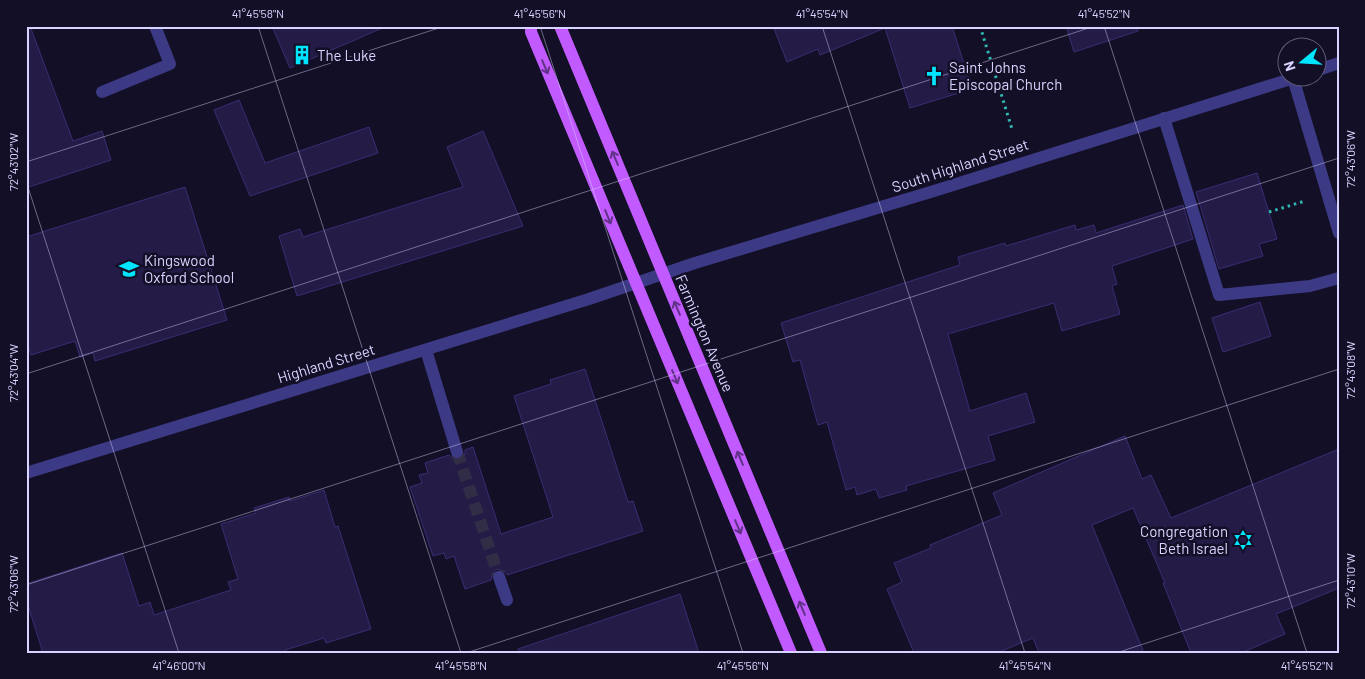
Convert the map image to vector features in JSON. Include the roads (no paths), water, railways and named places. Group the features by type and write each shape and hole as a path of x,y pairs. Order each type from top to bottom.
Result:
{"main road":[{"path":"530,26 791,653"},
{"name":"Farmington Avenue","path":"560,26 821,653"}],"street":[{"path":"102,92 170,64 155,26"},
{"name":"South Highland Street","path":"636,284 750,246 934,191 1278,83"},
{"path":"1296,88 1339,233"},
{"path":"1164,118 1218,295 1310,286 1339,278"},
{"name":"Highland Street","path":"26,473 636,284"},
{"path":"426,350 457,452"},
{"path":"499,577 507,600"}],"tunnel":[{"path":"457,452 499,577"}],"place":[{"name":"The Luke","path":"302,55"},
{"name":"Saint Johns Episcopal Church","path":"934,76"},
{"name":"Kingswood Oxford School","path":"129,269"},
{"name":"Congregation Beth Israel","path":"1243,540"}]}
